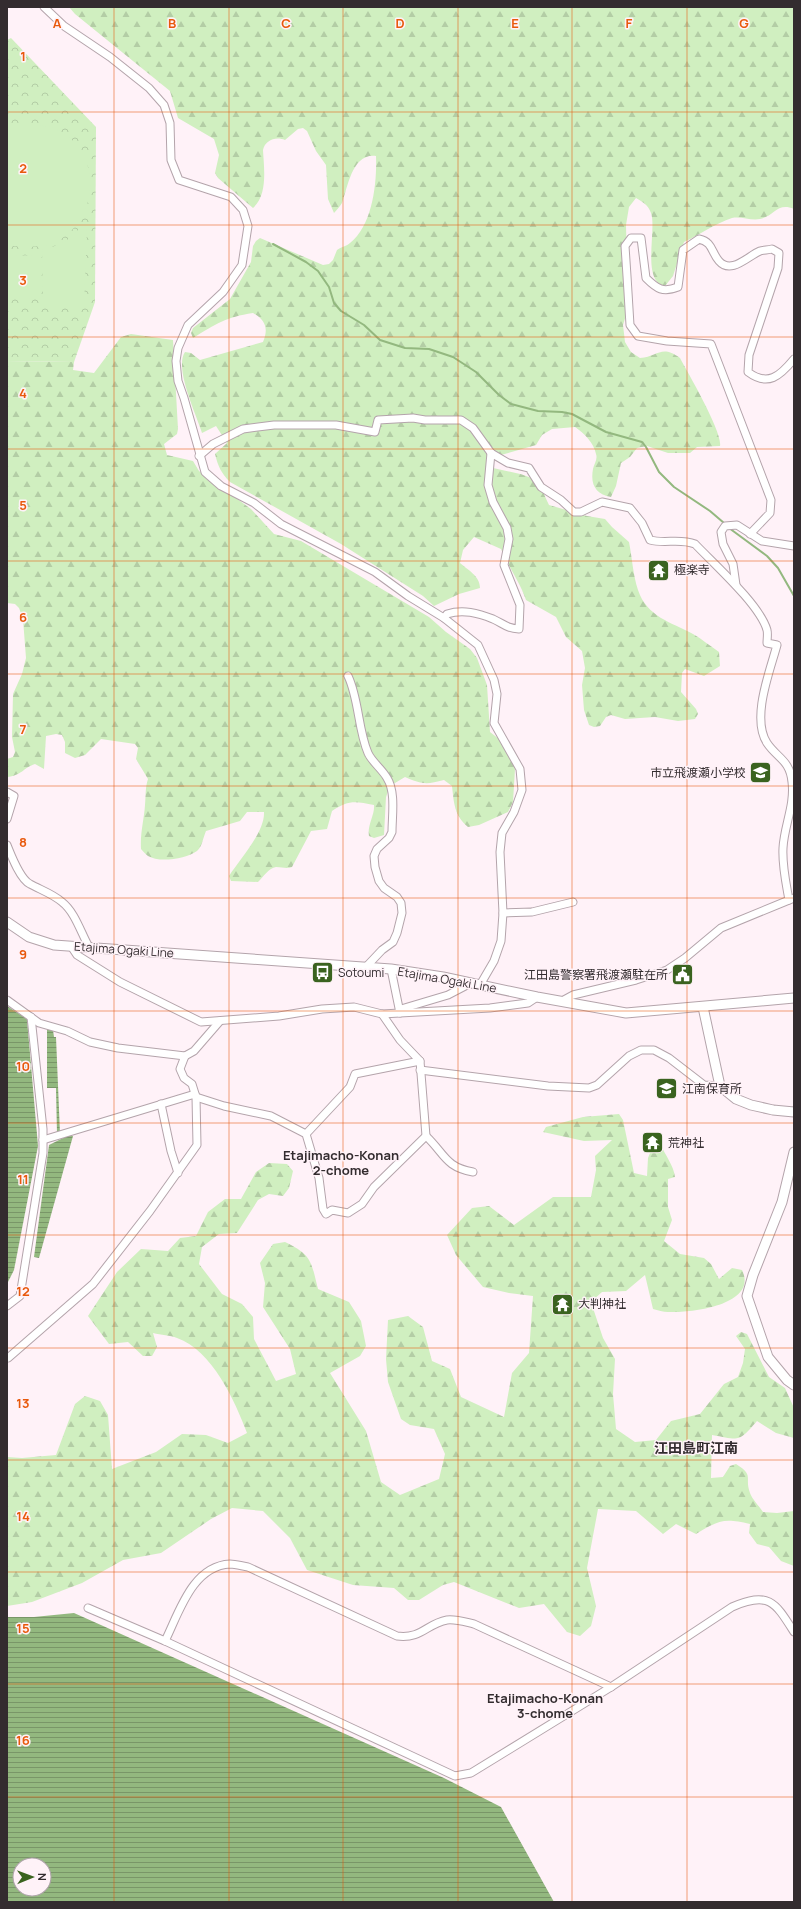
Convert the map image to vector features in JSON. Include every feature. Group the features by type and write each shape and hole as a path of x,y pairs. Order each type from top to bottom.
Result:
{"main road":[{"name":"Etajima Ogaki Line","path":"7,922 29,937 42,942 71,946 390,969 471,983 537,998 626,1013 794,998"},
{"path":"703,1007 720,1086 736,1099 751,1105 773,1110 794,1112"},
{"path":"794,1152 782,1202 753,1274 747,1296 768,1357 794,1385"}],"street":[{"path":"44,7 64,26 110,57 149,88 164,105 170,123 171,160 179,180 231,197 243,210 248,226 242,265 223,292 188,326 177,354 176,361 178,381 205,472 221,486 254,503 281,524 376,572 408,596 444,618 478,645 494,680 497,694 494,723 520,769 522,790 514,812 502,833 500,852 503,913 501,941 494,961 480,985"},
{"path":"750,534 770,513 771,500 722,369 711,344 667,341 638,336 630,325 625,246 631,238 641,238 646,278 656,287 668,291 678,287 683,250 700,240 707,241 713,248 718,260 723,265 734,266 760,251 772,249 779,253 778,268 749,355 748,372 756,377 773,378 783,373 794,359"},
{"path":"200,456 213,444 243,428 274,425 336,425 375,432 378,420 413,418 425,420 461,420 473,428 491,453 508,463 529,468 541,487 561,500 574,512 581,512 602,502 613,503 630,508 642,523 650,540 658,542 686,540 695,544 737,587 760,615 767,631 767,643 777,645 761,709 760,723 766,742 786,762 792,781 793,795 782,848 784,875 791,899 721,928 685,958 667,970 636,980 573,995 562,1001"},
{"path":"444,618 447,614 465,611 494,619 508,628 519,629 520,604 504,565 509,539 507,528 493,502 488,485 491,453"},
{"path":"737,587 733,564 723,544 721,532 725,526 737,525 750,534 771,543 794,546"},
{"path":"348,676 354,688 358,715 369,754 392,787 392,832 389,838 377,849 374,856 379,881 384,888 397,897 401,904 402,913 393,942 382,950 366,968"},
{"path":"7,792 14,796 7,819"},
{"path":"7,845 14,862 29,884 40,888 63,902 72,914 88,947"},
{"path":"503,913 532,912 573,902"},
{"path":"71,946 77,955 120,982 201,1022 220,1021 234,1018 279,1016 322,1008 354,1007 382,1014 400,1011 490,1008 528,1003 537,998"},
{"path":"390,969 400,1011"},
{"path":"400,1011 448,995 471,983"},
{"path":"7,1000 39,1023 67,1031 90,1042 118,1048 185,1056 194,1051 220,1021"},
{"path":"382,1014 400,1040 420,1061 426,1136 436,1145 447,1161 460,1170 473,1172"},
{"path":"7,1306 20,1296 40,1176 43,1140 31,1017"},
{"path":"420,1070 548,1086 589,1088 597,1085 635,1053 641,1050 654,1050 669,1058 704,1085 720,1086"},
{"path":"8,1358 93,1284 178,1173 197,1145 196,1096 192,1084 184,1078 180,1069 185,1056"},
{"path":"306,1134 350,1087 355,1074 420,1061"},
{"path":"43,1140 162,1104 196,1096 224,1106 271,1116 306,1134 319,1178 323,1209 326,1214 332,1210 348,1212 362,1204 374,1186 426,1136"},
{"path":"162,1104 171,1151 178,1173"},
{"path":"165,1641 192,1586 203,1575 216,1568 230,1564 248,1567 397,1636 415,1636 436,1624 447,1620 461,1620 474,1624 611,1687"},
{"path":"88,1608 165,1641 455,1776 471,1773 611,1687 732,1607 745,1601 765,1600 772,1602 778,1607 794,1632"}],"green space":[{"path":"69,7 794,7 794,209 788,207 780,208 760,219 732,218 684,242 673,276 665,286 658,282 654,275 652,265 652,221 650,210 645,204 636,198 629,207 626,225 628,309 623,325 625,342 631,352 640,358 660,352 668,352 680,358 711,416 720,446 697,447 690,453 668,453 647,446 637,448 630,457 621,463 616,486 611,497 601,494 595,488 592,475 597,458 595,450 582,432 575,427 552,429 542,435 536,445 494,457 488,466 529,477 534,480 539,485 549,505 587,516 605,519 629,542 636,584 647,607 661,618 700,638 719,652 720,666 704,676 685,669 682,673 681,692 696,709 698,714 695,719 678,721 655,717 625,719 611,715 606,717 600,726 594,727 589,725 584,710 582,685 585,668 582,651 566,637 556,617 526,600 521,587 501,549 474,537 463,550 460,563 476,577 480,588 459,594 434,606 423,596 341,544 230,482 224,476 215,454 227,443 216,426 202,433 184,380 182,359 185,352 191,353 200,360 263,342 266,329 263,322 253,313 222,322 193,338 191,333 193,328 230,299 251,262 253,246 260,238 323,265 329,264 333,260 337,250 350,243 358,235 369,214 376,178 376,156 361,160 356,165 349,180 342,203 334,213 328,199 326,165 316,151 307,131 303,128 298,129 285,140 278,138 268,141 263,150 263,189 258,203 253,208 218,178 215,173 219,155 214,139 178,118 170,91 75,14"},
{"path":"11,38 96,127 95,302 74,362 7,361 7,40"},
{"path":"7,125 53,128 69,137 81,150 88,166 90,182 89,199 83,215 72,230 52,244 7,246"},
{"path":"79,228 87,229 84,306 43,306 42,250 57,245 68,239"},
{"path":"39,255 39,298 7,299 7,256"},
{"path":"131,334 173,340 178,429 177,434 164,444 167,455 193,461 199,471 251,509 274,534 301,541 429,617 446,632 470,649 477,658 487,685 490,732 504,743 515,769 513,802 508,812 479,825 468,827 457,813 452,786 444,780 433,783 424,783 405,777 390,786 386,797 384,835 374,838 369,836 369,828 374,805 357,802 347,803 332,811 327,829 311,831 292,867 273,868 258,882 231,881 229,876 256,837 263,820 264,812 247,812 240,821 206,831 199,849 192,854 180,858 165,860 148,856 141,849 141,843 148,779 136,759 138,748 135,744 101,739 85,755 75,758 65,753 65,742 62,735 56,734 46,736 44,769 35,764 19,774 7,777 7,759 13,757 15,752 12,737 13,694 22,674 26,658 23,619 19,608 15,604 7,603 7,361 74,362 73,370 94,373 121,337"},
{"path":"619,1114 623,1120 634,1173 647,1176 648,1158 652,1148 661,1145 673,1169 675,1177 668,1179 668,1207 672,1220 664,1241 680,1254 704,1258 711,1264 719,1279 732,1268 742,1270 745,1282 741,1291 732,1299 720,1304 691,1311 668,1312 653,1309 645,1275 626,1291 602,1292 591,1302 603,1338 615,1359 613,1394 616,1429 635,1442 656,1440 671,1421 700,1414 724,1384 738,1377 743,1363 745,1349 736,1336 741,1332 747,1334 769,1377 785,1388 794,1408 794,1438 776,1433 757,1421 746,1433 738,1438 734,1439 712,1435 711,1478 723,1477 730,1466 736,1464 747,1474 750,1493 763,1512 777,1513 794,1511 794,1566 781,1561 769,1547 757,1544 749,1533 750,1524 734,1521 716,1523 696,1534 676,1524 663,1534 636,1511 598,1509 587,1568 596,1606 591,1626 580,1636 567,1632 544,1604 519,1608 454,1582 443,1585 419,1600 408,1600 394,1588 353,1585 307,1570 290,1538 263,1511 232,1508 211,1519 161,1553 123,1560 82,1583 32,1602 7,1606 7,1457 22,1458 56,1455 75,1404 85,1396 100,1401 108,1415 112,1469 156,1452 182,1434 206,1435 228,1443 247,1433 236,1406 221,1378 201,1353 190,1344 174,1337 153,1333 157,1347 152,1356 143,1356 128,1342 109,1344 88,1316 117,1272 141,1249 168,1251 180,1238 196,1236 208,1212 225,1199 241,1199 256,1172 269,1163 287,1164 293,1171 289,1188 283,1196 269,1194 258,1200 237,1233 219,1234 202,1247 199,1264 222,1294 242,1304 253,1317 254,1339 276,1381 296,1374 290,1349 263,1307 265,1283 260,1263 273,1244 285,1242 301,1251 312,1265 318,1289 349,1302 361,1321 366,1346 360,1356 330,1373 366,1431 381,1482 400,1495 439,1479 445,1454 434,1429 410,1425 401,1419 388,1382 386,1359 388,1320 408,1316 423,1327 432,1361 450,1369 461,1397 504,1417 512,1373 529,1353 533,1296 509,1293 483,1287 456,1255 447,1235 472,1208 489,1206 514,1225 553,1197 591,1197 596,1170 595,1156 612,1140 584,1141 543,1132 546,1127 583,1117"}],"shaded area":[{"path":"7,1006 27,1019 38,1146 14,1270 7,1284"},
{"path":"47,1030 53,1030 54,1037 56,1037 60,1134 57,1134 56,1088 47,1088"},
{"path":"67,1136 73,1136 39,1258 34,1257 49,1145"},
{"path":"74,1613 444,1778 501,1807 554,1902 7,1902 7,1617 34,1617"}],"waterway":[{"path":"273,244 306,262 318,271 329,287 334,303 341,311 364,325 380,340 405,348 429,349 453,357 476,372 499,395 511,404 538,411 572,414 606,432 642,442 659,472 674,487 710,511 724,523"},
{"path":"729,528 767,556 778,568 794,596"}],"place":[{"name":"極楽寺","path":"659,570"},
{"name":"市立飛渡瀬小学校","path":"761,773"},
{"name":"Sotoumi","path":"322,973"},
{"name":"江田島警察署飛渡瀬駐在所","path":"683,975"},
{"name":"江南保育所","path":"666,1089"},
{"name":"荒神社","path":"652,1143"},
{"name":"大判神社","path":"563,1304"}],"district":[{"name":"Etajimacho-Konan 2-chome","path":"341,1162"},
{"name":"江田島町江南","path":"696,1448"},
{"name":"Etajimacho-Konan 3-chome","path":"545,1706"}]}
